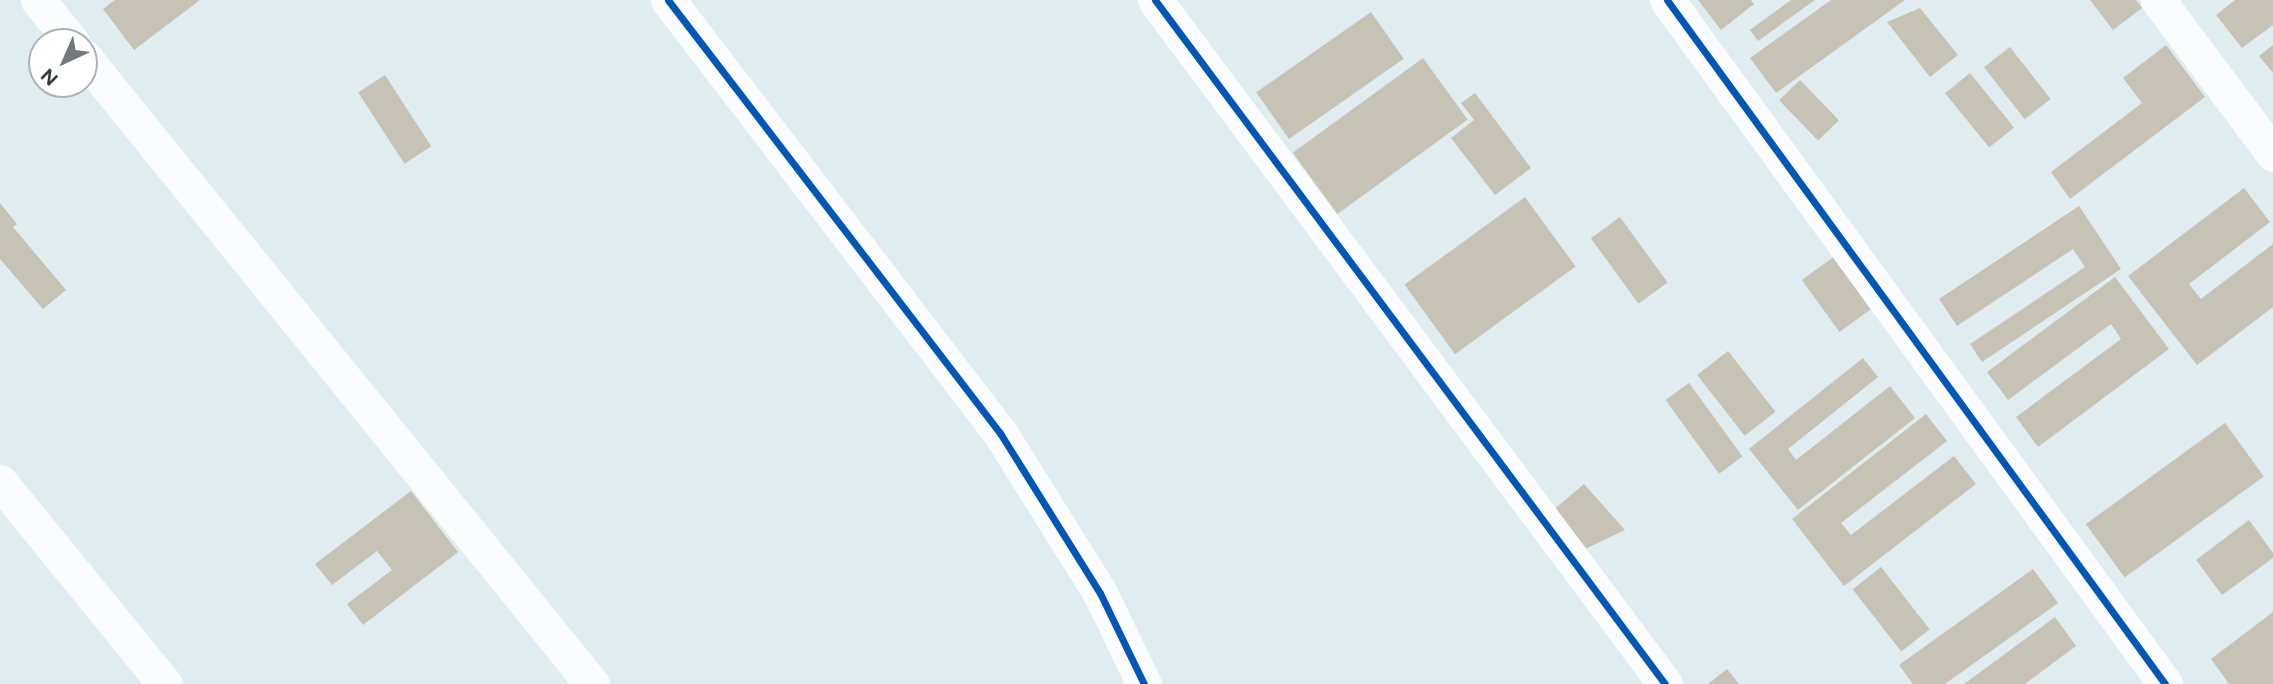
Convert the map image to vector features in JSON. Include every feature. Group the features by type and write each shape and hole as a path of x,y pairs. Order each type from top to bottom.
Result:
{"street":[{"path":"38,0 61,28"},
{"path":"668,0 1000,433 1100,593 1144,684"},
{"path":"1155,0 1665,684"},
{"path":"1667,0 2165,684"},
{"path":"2158,0 2273,154"},
{"path":"98,74 592,684"},
{"path":"0,482 165,684"}],"building":[{"path":"115,0 200,0 134,50 103,9"},
{"path":"1698,0 1751,0 1754,4 1721,30"},
{"path":"1791,0 1815,0 1758,41 1750,30"},
{"path":"1831,0 1905,0 1776,93 1750,58"},
{"path":"2090,0 2136,0 2142,8 2113,30"},
{"path":"2235,0 2273,0 2273,25 2242,48 2216,15"},
{"path":"1920,8 1958,55 1930,77 1887,22"},
{"path":"1371,12 1404,59 1289,139 1256,92"},
{"path":"2166,45 2205,97 2070,199 2051,172 2142,103 2123,78"},
{"path":"2273,45 2273,73 2259,56"},
{"path":"2010,47 2051,99 2025,119 1984,67"},
{"path":"1423,58 1468,119 1337,214 1293,153"},
{"path":"1970,73 2014,127 1989,148 1945,93"},
{"path":"385,75 431,146 404,164 358,92"},
{"path":"1800,80 1839,120 1818,140 1779,100"},
{"path":"1475,93 1531,168 1495,195 1451,138 1474,120 1461,103"},
{"path":"2244,188 2270,222 2189,284 2201,299 2273,244 2273,307 2197,365 2128,276"},
{"path":"1525,197 1576,267 1455,354 1404,285"},
{"path":"0,203 17,224 13,227 66,290 43,309 0,259"},
{"path":"2079,206 2121,269 1982,362 1970,344 2085,267 2073,249 1957,326 1939,299"},
{"path":"1620,217 1668,283 1638,304 1591,238"},
{"path":"1835,256 1873,308 1839,332 1802,280"},
{"path":"2115,277 2169,349 2038,447 2016,417 2121,339 2111,324 2008,400 1987,372"},
{"path":"1728,351 1775,412 1745,436 1697,375"},
{"path":"1863,358 1878,377 1788,449 1796,460 1890,386 1915,418 1798,510 1749,449"},
{"path":"1689,383 1742,457 1719,474 1666,400"},
{"path":"1926,414 1947,441 1841,523 1851,535 1954,456 1976,484 1844,586 1792,519"},
{"path":"2225,423 2264,476 2125,577 2086,524"},
{"path":"1584,484 1625,530 1585,549 1552,511"},
{"path":"411,491 458,552 363,625 347,604 392,570 377,551 332,585 315,564"},
{"path":"2249,520 2273,553 2273,558 2222,595 2196,560"},
{"path":"1881,567 1930,629 1901,651 1853,589"},
{"path":"2033,569 2058,603 1945,684 1913,684 1899,665"},
{"path":"2273,612 2273,684 2229,684 2211,659"},
{"path":"2055,617 2076,646 2025,684 1964,684"},
{"path":"1727,669 1739,684 1708,684"}],"cycle path":[{"path":"668,0 1000,433 1100,593 1144,684"},
{"path":"1155,0 1665,684"},
{"path":"1667,0 2165,684"}]}
